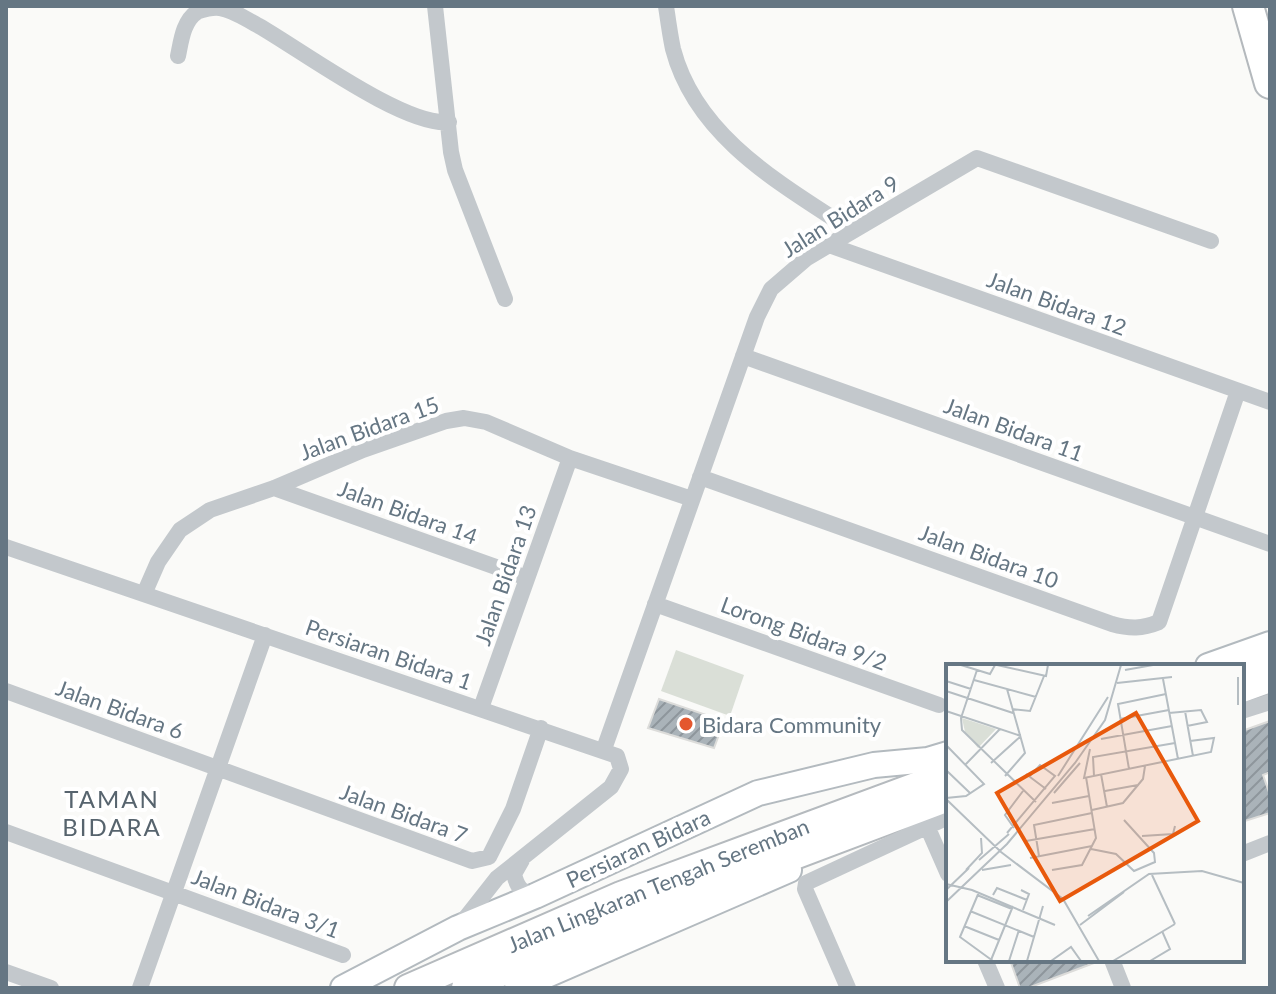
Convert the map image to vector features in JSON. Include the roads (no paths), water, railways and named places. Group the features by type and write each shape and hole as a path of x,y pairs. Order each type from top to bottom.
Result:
{"highway":[{"path":"1248,6 1270,83"}],"main road":[{"path":"1214,664 1270,644"},
{"path":"1244,668 1270,659"},
{"path":"1244,688 1270,679"},
{"path":"1244,699 1270,689"},
{"name":"Persiaran Bidara","path":"343,988 458,928 535,896 758,793 861,768 928,760 946,755"},
{"name":"Jalan Lingkaran Tengah Seremban","path":"408,988 621,895 946,775"},
{"name":"Jalan Lingkaran Tengah Seremban","path":"465,988 643,913 946,799"},
{"path":"517,988 798,866 946,810"}],"street":[{"path":"435,6 455,170 505,299"},
{"path":"666,6 674,50 684,76 697,101 719,131 763,172 851,230"},
{"path":"178,56 188,22 197,12 220,8 259,26 408,113 440,123 449,122"},
{"name":"Jalan Bidara 9","path":"604,749 757,317 771,289 807,258 977,158 1211,241"},
{"name":"Jalan Bidara 12","path":"829,245 1270,402"},
{"name":"Jalan Bidara 11","path":"743,356 1270,544"},
{"path":"1194,516 1238,391"},
{"name":"Jalan Bidara 15","path":"144,594 158,562 180,530 210,510 446,421 464,418 486,422 570,458 692,499"},
{"name":"Jalan Bidara 13","path":"481,708 570,458"},
{"name":"Jalan Bidara 10","path":"700,477 1129,628 1146,628 1159,622 1194,516"},
{"name":"Jalan Bidara 14","path":"274,488 527,578"},
{"name":"Persiaran Bidara 1","path":"6,547 604,749"},
{"name":"Lorong Bidara 9/2","path":"655,604 939,705"},
{"path":"140,988 265,635"},
{"name":"Jalan Bidara 6","path":"6,691 219,769"},
{"path":"1244,710 1270,702"},
{"name":"Jalan Bidara 7","path":"219,769 472,861 489,857 500,837 541,728"},
{"path":"458,928 497,878 611,787 621,769 617,756 604,749"},
{"path":"848,988 805,889 806,883 946,818"},
{"path":"927,826 946,869"},
{"name":"Jalan Bidara 3/1","path":"6,832 343,955"},
{"path":"1244,853 1270,843"},
{"path":"522,859 514,874 516,885 524,893 535,896"},
{"path":"985,962 991,986"},
{"path":"1113,962 1123,988"},
{"path":"6,972 51,988"}],"place":[{"name":"Bidara Community","path":"686,724"}],"district":[{"name":"TAMAN BIDARA","path":"112,812"}]}
